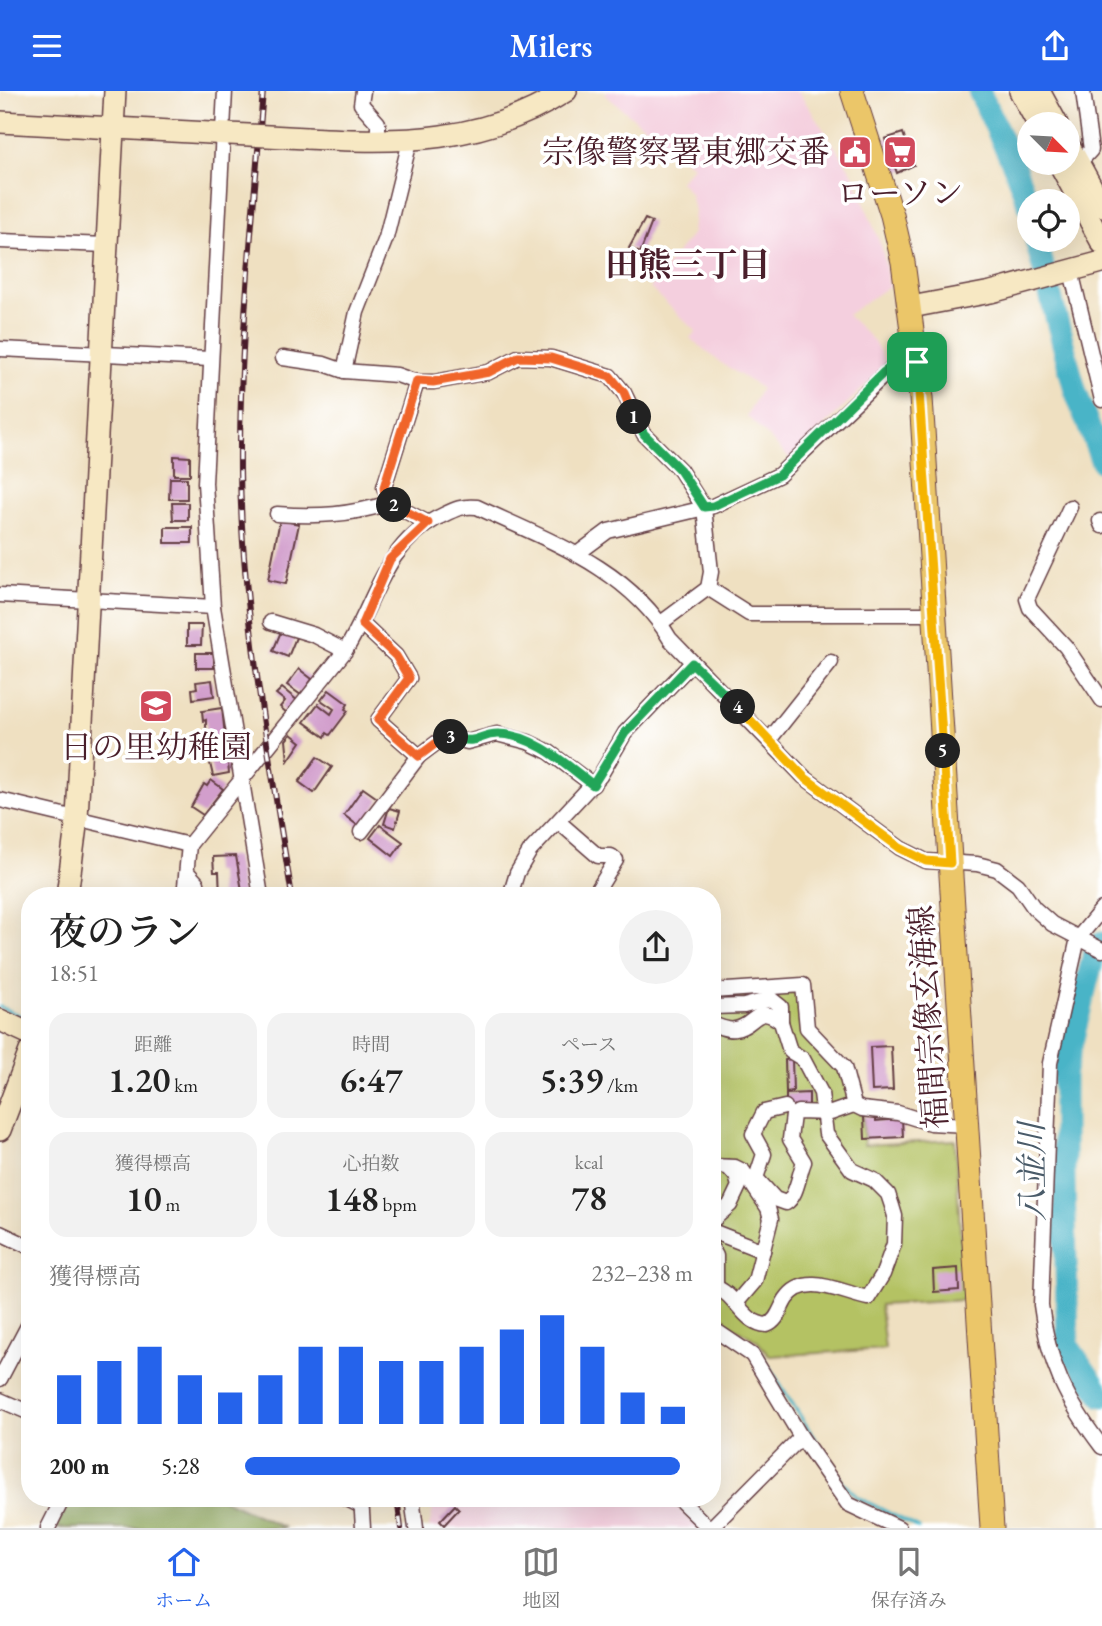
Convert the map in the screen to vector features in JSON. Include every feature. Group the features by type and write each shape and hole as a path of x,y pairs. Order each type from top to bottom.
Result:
{"main road":[{"name":"福間宗像玄海線","path":"852,91 892,215 911,307 917,362 992,1528"}],"street":[{"path":"68,887 77,818 90,600 115,91"},
{"path":"225,91 226,134 210,359 205,483 213,607 259,887"},
{"path":"363,91 360,104 378,123 378,142"},
{"path":"0,122 378,142 411,141 453,135 494,124 528,112 566,91"},
{"path":"1020,91 1031,112"},
{"path":"1039,91 1050,112"},
{"path":"1080,156 1091,150 1083,91"},
{"path":"344,371 357,312 386,237 411,141"},
{"path":"1074,175 1102,243"},
{"path":"1078,175 1102,206"},
{"path":"0,241 107,246"},
{"path":"911,307 991,292 1102,262"},
{"path":"1068,272 1102,400"},
{"path":"0,349 210,359"},
{"path":"283,358 324,364 344,371 397,375 433,382 489,372 518,357 551,358 610,376 624,393 644,434 680,470 704,507 711,572 708,588 661,623"},
{"path":"577,554 608,531 704,507 752,490 779,475 884,372 896,363 917,362"},
{"path":"417,381 384,487 390,503 428,523"},
{"path":"277,514 316,517 351,515 390,503"},
{"path":"185,887 189,845 345,651 362,624 390,559 428,523 462,505 477,507 577,554 633,593 692,663 770,739 804,777 900,848 926,861 977,864 997,869 1018,885 1034,908 1052,924 1102,950"},
{"path":"1070,507 1027,599 1030,608 1066,647 1102,700"},
{"path":"708,588 749,614 934,614"},
{"path":"0,595 213,607"},
{"path":"271,622 314,635 345,651"},
{"path":"362,624 396,656 409,678 378,720 419,756"},
{"path":"770,739 831,662"},
{"path":"513,887 517,873 530,851 560,823 593,785 625,733 692,663"},
{"path":"361,832 419,756 447,735 467,742 497,734 549,752 593,785"},
{"path":"0,800 189,845"},
{"path":"560,823 598,856 611,856 616,860 600,887"},
{"path":"187,872 198,887"},
{"path":"1102,909 1081,940 1049,1076 1041,1305 1045,1336 1056,1374 1071,1404 1102,1447"},
{"path":"721,990 803,985 807,1028 844,1067 854,1105"},
{"path":"721,1007 744,1006 771,999 781,1007 781,1022 790,1051 803,1059 819,1089 826,1134 856,1174 874,1180 888,1194 896,1233 883,1274 869,1298 842,1288 802,1286 788,1296 772,1323 767,1325 751,1321 737,1302 721,1291"},
{"path":"721,1027 731,1030 740,1028 759,1014 768,1014 781,1022"},
{"path":"0,1020 21,1030"},
{"path":"0,1130 21,1075"},
{"path":"785,1107 764,1112 753,1134 764,1154 756,1178 775,1199 783,1203 792,1199 804,1161 790,1139 793,1115 798,1112 836,1112 854,1105 863,1109 898,1112 930,1123 966,1125"},
{"path":"721,1167 735,1167 748,1176 768,1208 770,1230 755,1281 737,1302"},
{"path":"721,1168 736,1176 739,1186 730,1205 721,1213"},
{"path":"0,1233 21,1243"},
{"path":"721,1235 763,1251"},
{"path":"721,1334 752,1355 801,1437 848,1504 899,1528"},
{"path":"0,1379 21,1339"},
{"path":"0,1399 21,1409"},
{"path":"688,1507 710,1528 801,1437"},
{"path":"48,1528 58,1507"},
{"path":"361,1507 363,1528"},
{"path":"413,1507 416,1528"}],"shaded area":[{"path":"608,91 798,91 852,172 882,248 889,286 847,315 874,341 887,365 790,459 747,416 761,388 721,363 690,338 696,331 650,288 692,234 694,211 690,193 680,181 693,166 604,94"},
{"path":"433,1507 677,1507 699,1528 429,1528"}],"green space":[{"path":"799,989 802,1027 835,1060 863,1112 864,1145 955,1140 964,1300 880,1305 885,1349 770,1356 757,1341 721,1319 721,995"},
{"path":"66,1507 240,1507 285,1528 56,1528"}],"building":[{"name":"ローソン","path":"903,133 914,165 897,173 885,139"},
{"path":"645,219 652,222 640,253 629,248"},
{"path":"174,456 190,457 190,475 174,475"},
{"path":"170,478 187,478 187,499 169,499"},
{"path":"172,503 188,503 188,520 173,520"},
{"path":"280,520 299,524 286,584 268,580"},
{"path":"165,527 192,527 192,543 165,543"},
{"path":"187,625 202,625 201,645 187,645"},
{"path":"282,629 297,635 288,657 273,651"},
{"path":"196,653 214,653 214,668 196,668"},
{"path":"299,669 312,679 301,695 287,685"},
{"path":"212,680 214,696 193,699 192,689 197,688 196,682"},
{"path":"282,688 298,701 288,714 280,707 285,701 276,694"},
{"path":"329,690 348,704 345,709 348,711 330,735 327,733 325,737 304,722 318,704 331,714 334,709 321,700"},
{"path":"222,708 229,773 213,776 206,746 206,720 203,721 202,711"},
{"path":"291,734 301,742 288,761 286,740"},
{"path":"317,757 332,767 314,793 299,782"},
{"path":"211,780 223,789 203,815 191,807 204,784 207,786"},
{"path":"363,788 380,800 361,828 344,815"},
{"path":"389,808 400,811 395,828 384,824"},
{"path":"380,825 403,842 393,856 370,838"},
{"path":"236,856 241,887 220,887 219,872 214,872 213,857"},
{"path":"891,1046 893,1090 872,1091 870,1047"},
{"path":"792,1059 793,1091 786,1092 785,1060"},
{"path":"809,1093 809,1109 786,1110 786,1094"},
{"path":"876,1116 876,1121 902,1119 903,1137 865,1139 864,1117"},
{"path":"958,1268 959,1290 934,1292 933,1270"},
{"path":"453,1507 459,1509 444,1525 440,1521"}],"waterway":[{"name":"八並川","path":"979,91 1023,189"},
{"name":"八並川","path":"1039,252 1075,390 1102,462"},
{"name":"八並川","path":"1102,943 1094,954 1064,1074 1068,1346 1102,1396"},
{"path":"0,1007 21,1016"},
{"path":"721,1325 757,1348 842,1482 857,1497 919,1528"}],"railway":[{"path":"263,91 247,281 240,471 251,631 291,887"},
{"path":"398,1507 401,1528"}],"place":[{"name":"宗像警察署東郷交番","path":"855,152"},
{"name":"ローソン","path":"900,152"},
{"name":"日の里幼稚園","path":"156,706"}],"district":[{"name":"田熊三丁目","path":"688,264"}],"route":[{"path":"518,357 551,358 610,376 624,393 644,434 680,470 704,507 752,490 779,475 804,454 884,372 896,363 917,362 950,863 926,861 900,848 804,777 770,739 692,663 625,733 593,785 549,752 528,742 497,734 480,741 467,742 447,735 419,756 378,720 409,678 396,656 362,624 390,559 428,523 390,503 385,496 384,487 417,381 433,382 489,372 518,357"}]}
